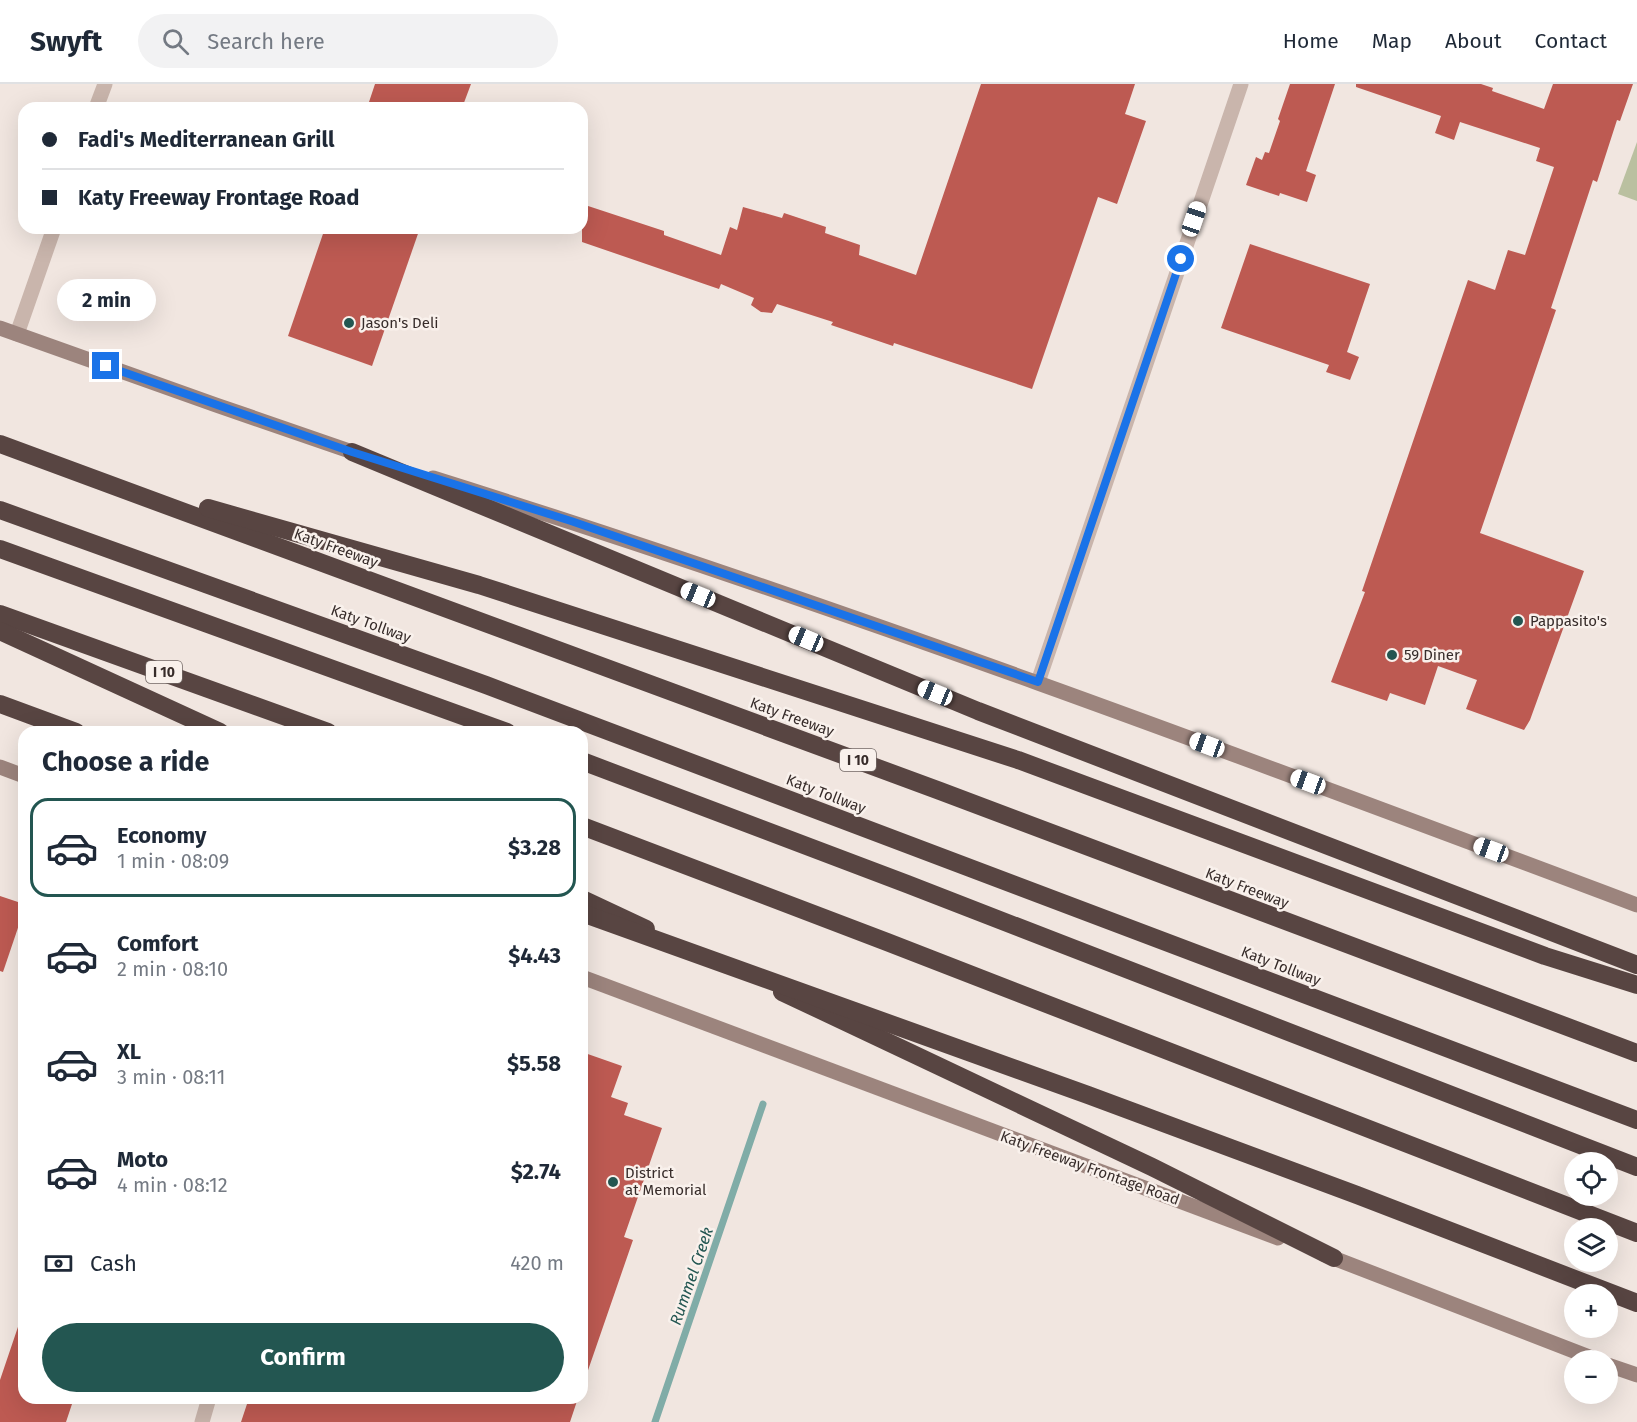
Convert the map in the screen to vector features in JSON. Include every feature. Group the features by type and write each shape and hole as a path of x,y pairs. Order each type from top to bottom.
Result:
{"highway":[{"name":"Katy Freeway","path":"0,444 917,782 1637,1053"},
{"path":"352,452 978,711 1637,965"},
{"path":"78,472 479,585 1018,760 1545,956 1635,984"},
{"name":"Katy Tollway","path":"0,510 486,685 1637,1120"},
{"path":"0,549 490,726"},
{"name":"I 10","path":"0,614 311,726"},
{"path":"0,631 207,726"},
{"path":"0,704 60,726"},
{"path":"0,713 39,726"},
{"path":"588,762 1637,1167"},
{"path":"588,828 1637,1233"},
{"path":"588,902 1141,1162 1334,1258"},
{"path":"588,916 1100,1099 1637,1302"}],"main road":[{"path":"0,328 352,452 571,521 1038,682 1637,905"},
{"path":"0,767 18,774"},
{"name":"Katy Freeway Frontage Road","path":"588,979 1334,1258 1571,1350"},
{"path":"1618,1368 1637,1375"}],"street":[{"path":"98,102 105,84"},
{"path":"1038,682 1240,84"},
{"path":"17,334 52,234"},
{"path":"202,1422 207,1404"}],"green space":[{"path":"1637,142 1637,201 1618,194"}],"building":[{"path":"375,84 471,84 464,102 369,102"},
{"path":"981,84 1135,84 1125,114 1146,121 1117,204 1098,197 1032,389 894,343 893,346 831,325 833,322 777,304 772,313 761,312 751,305 754,298 721,284 719,289 582,242 582,234 588,234 588,206 664,231 664,235 721,255 730,227 737,230 743,207 782,218 784,213 826,227 825,233 860,245 859,255 916,275"},
{"path":"1290,84 1335,84 1306,171 1316,175 1307,202 1246,185 1256,157 1262,160 1265,152 1269,153"},
{"path":"1356,84 1481,84 1493,88 1492,91 1544,109 1553,84 1633,84 1620,121 1617,120 1597,182 1593,180 1551,308 1556,310 1480,533 1584,571 1530,720 1524,730 1466,709 1477,680 1438,666 1425,705 1390,693 1387,701 1331,682 1365,592 1362,591 1468,280 1495,290 1508,250 1525,255 1554,167 1536,161 1540,148 1460,122 1454,140 1435,133 1441,116 1356,87"},
{"path":"323,234 418,234 372,366 288,336"},
{"path":"1250,244 1370,284 1347,352 1359,357 1350,380 1326,372 1329,365 1221,328"},
{"path":"0,896 18,902 18,928 3,972 0,971"},
{"name":"District at Memorial","path":"588,1054 622,1066 611,1097 628,1103 624,1115 662,1128 624,1237 633,1240 588,1370"},
{"path":"18,1327 18,1404 72,1404 66,1422 0,1422 0,1380"},
{"path":"247,1404 576,1404 570,1422 241,1422"}],"waterway":[{"name":"Rummel Creek","path":"655,1422 763,1104"}],"place":[{"name":"Jason's Deli","path":"349,323"},
{"name":"Pappasito's","path":"1518,621"},
{"name":"59 Diner","path":"1392,655"},
{"name":"District at Memorial","path":"613,1182"}],"route":[{"path":"106,366 352,452 571,521 1038,682 1181,259"}]}
